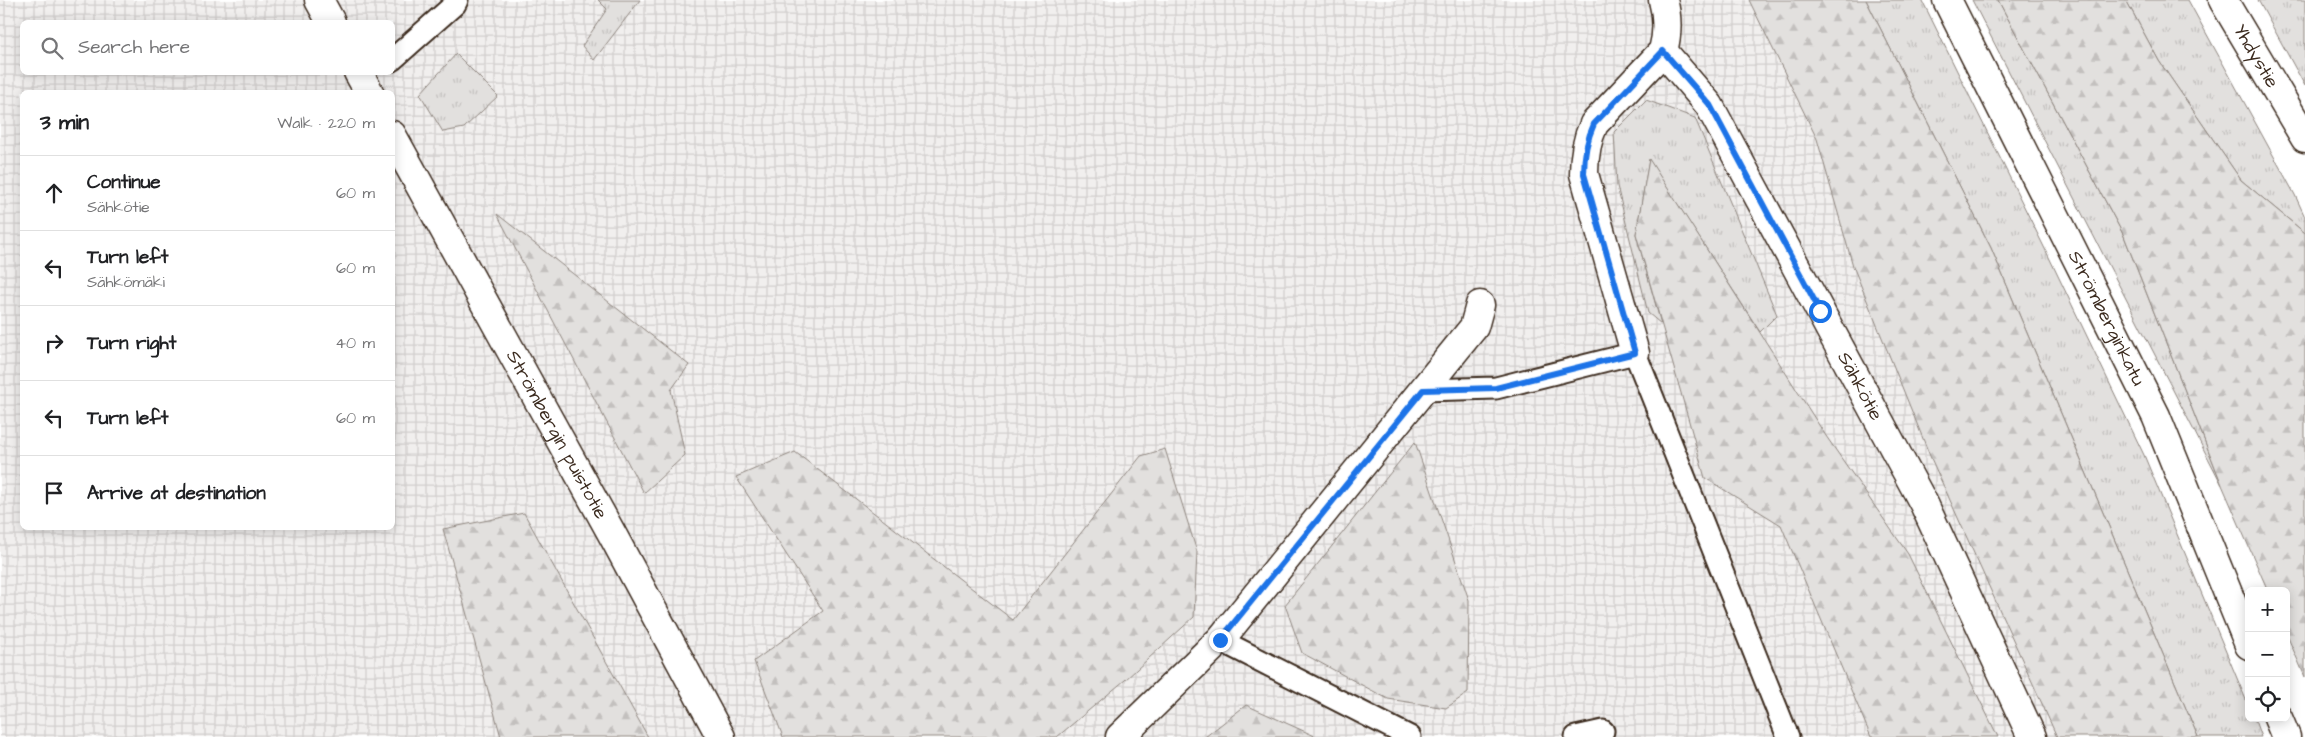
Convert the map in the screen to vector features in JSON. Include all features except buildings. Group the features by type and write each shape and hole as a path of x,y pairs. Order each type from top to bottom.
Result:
{"main road":[{"path":"318,0 330,20"},
{"path":"1635,353 1584,174 1584,155 1588,137 1594,124 1663,51 1667,35 1667,16 1663,0"},
{"name":"Strömberginkatu","path":"1947,0 2156,416 2245,635"},
{"name":"Yhdystie","path":"2223,0 2305,138"},
{"name":"Sähkötie","path":"1663,51 1710,105 1924,504 2032,737"},
{"name":"Strömbergin puistotie","path":"395,140 612,534 721,737"},
{"path":"1120,737 1220,640 1474,328 1480,305"},
{"path":"2280,722 2286,737"}],"lane":[{"path":"395,57 455,4 457,0"},
{"path":"1423,390 1496,388 1635,353 1788,737"},
{"path":"1220,640 1410,737"},
{"path":"1576,737 1603,731"}],"shaded area":[{"path":"0,0 1816,0 2158,737 0,737"}],"green space":[{"path":"598,0 640,0 594,60 582,46 607,9"},
{"path":"1749,0 1866,0 1991,248 2198,737 2057,737 1930,456 1853,266 1817,139"},
{"path":"1866,0 1922,0 2144,455 2245,697 2245,722 2255,722 2261,737 2198,737 1991,248"},
{"path":"1972,0 1998,0 2124,236 2222,485"},
{"path":"1998,0 2126,0 2159,61 2241,180 2305,233 2305,677 2290,642 2290,587 2266,587 2222,485 2124,236"},
{"path":"2126,0 2188,0 2295,195 2305,217 2305,233 2241,180 2159,61"},
{"path":"2258,0 2305,0 2305,86"},
{"path":"456,54 498,96 464,128 443,132 420,94"},
{"path":"1646,100 1695,118 1777,315 1760,332 1649,160 1636,234 1661,324 1648,313 1617,186 1614,132"},
{"path":"1649,159 1826,436 1908,554 1998,737 1871,737 1781,525 1705,478 1636,234"},
{"path":"497,214 689,365 671,390 685,455 644,493"},
{"path":"1415,442 1469,600 1468,693 1446,708 1388,699 1302,653 1285,605"},
{"path":"1165,449 1197,552 1194,617 1125,680 1057,737 783,737 754,661 823,611 736,477 795,452 1013,620 1141,456"},
{"path":"524,513 648,737 501,737 443,529"},
{"path":"1246,705 1317,737 1205,737"}],"route":[{"path":"1220,640 1423,390 1496,388 1635,353 1584,174 1584,155 1588,137 1594,124 1663,51 1710,105 1820,311"}]}
